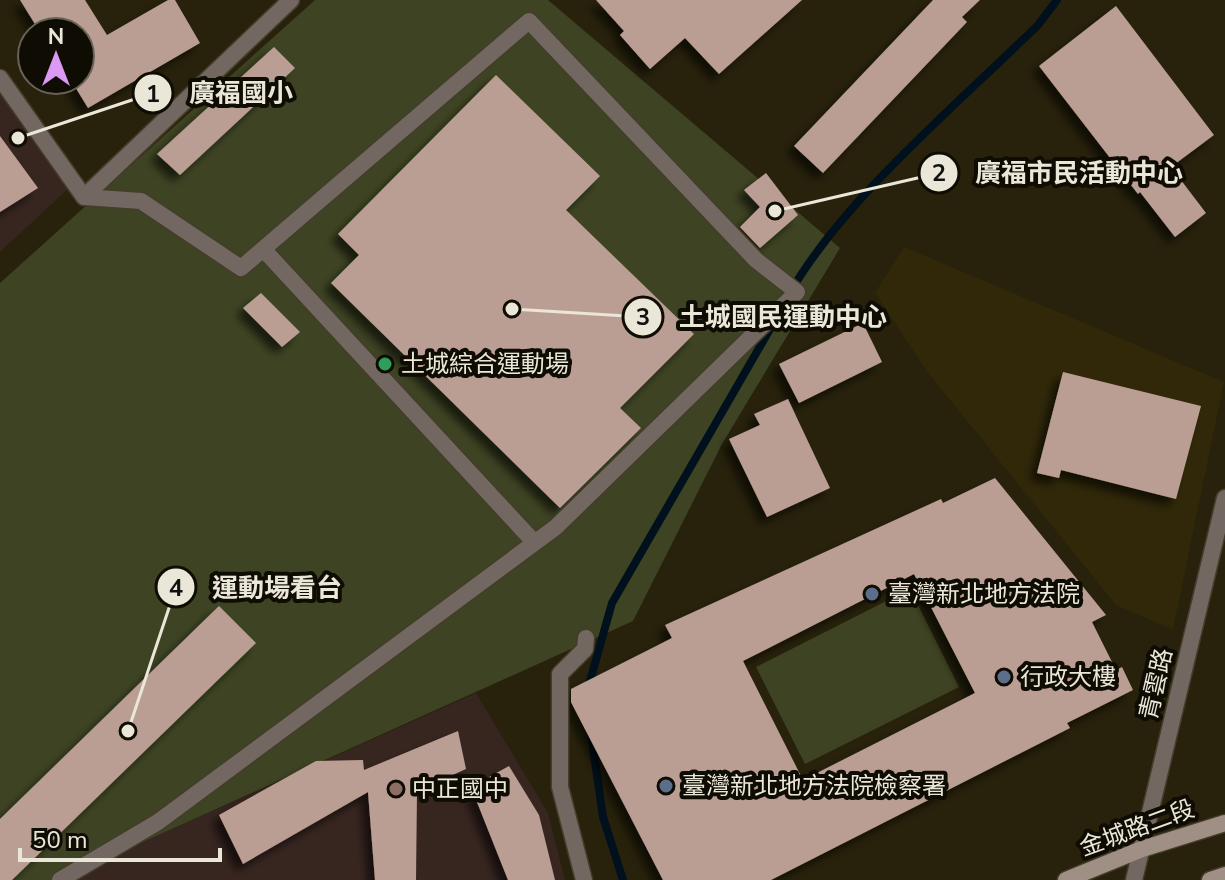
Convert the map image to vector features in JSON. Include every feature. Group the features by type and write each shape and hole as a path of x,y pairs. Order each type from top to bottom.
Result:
{"main road":[{"name":"金城路二段","path":"1066,880 1142,849 1225,823"},
{"path":"1210,880 1225,875"}],"street":[{"path":"84,197 291,0"},
{"path":"60,880 158,822 556,527 797,292 756,260 529,21 241,268 141,201 84,197"},
{"path":"0,78 84,197"},
{"path":"264,250 534,542"},
{"name":"青雲路","path":"1134,880 1225,498"},
{"path":"584,880 560,787 560,674 585,649 586,638"}],"shaded area":[{"path":"0,89 70,187 0,252"},
{"path":"904,247 1224,382 1173,630 1116,605 929,374 875,293"},
{"name":"中正國中","path":"476,693 548,813 565,880 76,880 143,842"}],"green space":[{"name":"土城綜合運動場","path":"315,0 548,0 840,248 722,444 633,621 143,842 76,880 0,880 0,283"},
{"path":"910,589 959,687 805,764 756,667"}],"building":[{"path":"20,0 85,0 95,16 30,16"},
{"path":"168,0 175,0 200,43 88,108 81,96 96,96 96,18 107,35"},
{"path":"596,0 802,0 719,74 685,38 650,69 620,35 624,31"},
{"path":"933,0 980,0 962,17 967,22 823,173 794,146"},
{"path":"1116,6 1214,135 1171,167 1206,213 1175,237 1039,66"},
{"path":"274,47 295,68 180,175 157,154"},
{"path":"496,75 600,176 566,210 694,334 620,408 641,428 560,508 331,283 359,255 338,234"},
{"path":"0,136 38,188 0,212"},
{"path":"766,173 798,215 760,248 740,227 760,207 744,190"},
{"path":"261,293 300,332 282,347 243,308"},
{"path":"863,323 882,362 799,403 779,364"},
{"path":"1063,372 1201,406 1176,499 1061,470 1059,478 1037,473"},
{"path":"788,399 830,488 767,517 729,439 760,425 754,414"},
{"path":"995,478 1106,615 1092,622 1116,670 1122,667 1133,690 1067,723 1070,728 771,880 663,880 571,702 571,689 672,638 665,625 941,499 943,503","holes":["914,574 975,693 803,780 743,661"]},
{"path":"219,606 256,643 12,880 0,880 0,819"},
{"path":"458,731 466,769 417,791 416,880 375,880 368,792 243,864 219,815 316,761 363,760 364,770"},
{"path":"509,766 539,815 555,880 508,880 471,787"}],"waterway":[{"path":"791,291 814,256 872,186 1038,25 1057,0"},
{"path":"588,688 612,603 773,324"},
{"path":"591,733 603,817 623,880"}],"place":[{"name":"廣福國小","path":"18,138"},
{"name":"廣福市民活動中心","path":"775,211"},
{"name":"土城國民運動中心","path":"512,309"},
{"name":"土城綜合運動場","path":"385,364"},
{"name":"臺灣新北地方法院","path":"872,594"},
{"name":"行政大樓","path":"1004,677"},
{"name":"運動場看台","path":"128,731"},
{"name":"臺灣新北地方法院檢察署","path":"666,786"},
{"name":"中正國中","path":"396,789"}]}
